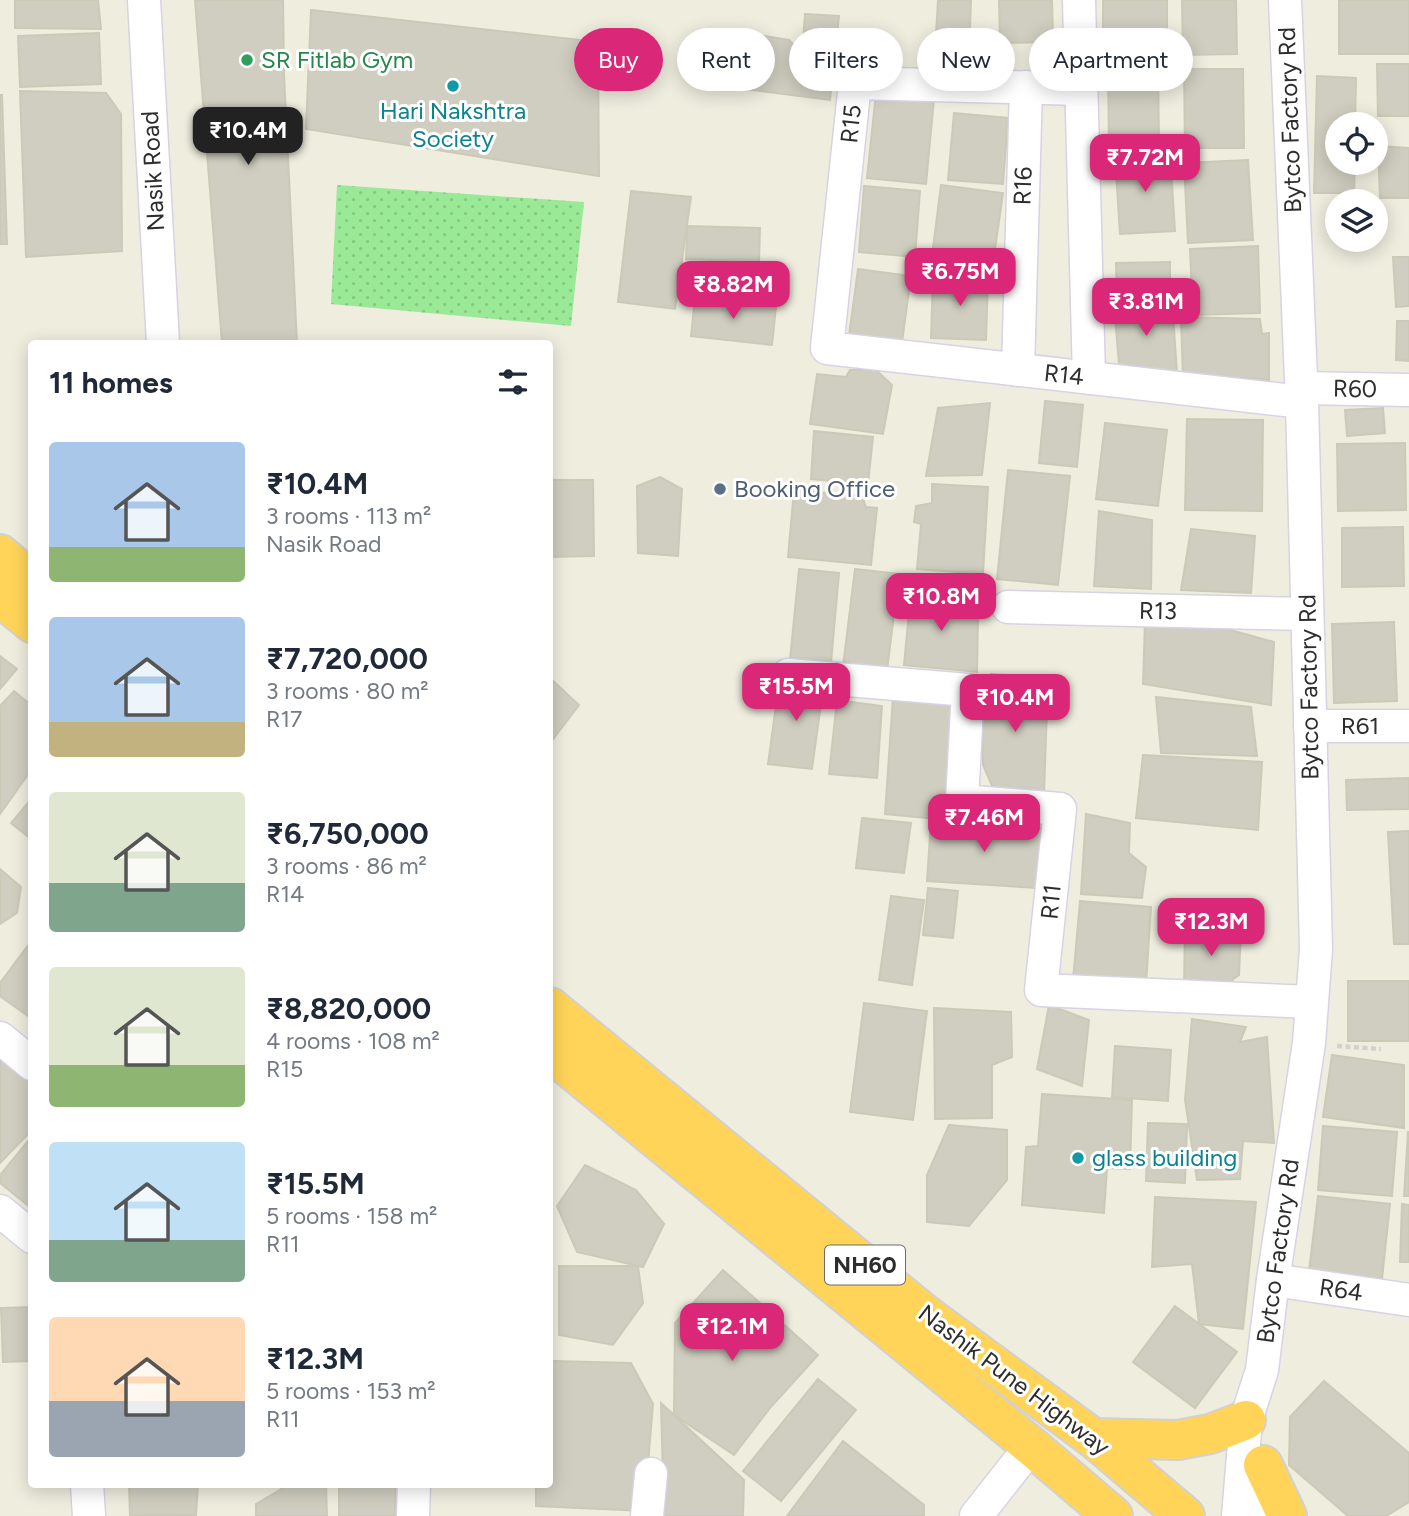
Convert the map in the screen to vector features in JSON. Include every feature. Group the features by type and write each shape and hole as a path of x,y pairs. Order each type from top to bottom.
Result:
{"highway":[{"path":"0,554 28,577"},
{"path":"0,597 28,620"},
{"name":"Nashik Pune Highway","path":"553,1009 926,1315 1093,1438 1185,1516"},
{"name":"Nashik Pune Highway","path":"553,1054 1031,1446 1109,1514"},
{"path":"1093,1438 1178,1440 1210,1434 1246,1420"},
{"path":"1263,1465 1287,1516"}],"street":[{"name":"Nasik Road","path":"144,0 163,340"},
{"path":"1079,0 1080,28"},
{"name":"Bytco Factory Rd","path":"1238,1516 1246,1420 1262,1370 1308,1044 1316,950 1302,395 1285,0"},
{"name":"R15","path":"827,348 855,83 1029,87"},
{"name":"R16","path":"1018,370 1026,87"},
{"path":"1081,91 1089,378"},
{"name":"R14","path":"827,348 1089,378 1302,395"},
{"name":"R60","path":"1302,395 1409,390"},
{"name":"R13","path":"1008,607 1307,614"},
{"name":"R11","path":"788,675 968,690 962,801 1060,809 1041,990 1311,1002"},
{"name":"R61","path":"1310,726 1409,726"},
{"path":"0,1038 28,1061"},
{"path":"0,1211 28,1234"},
{"name":"R64","path":"1273,1280 1409,1300"},
{"name":"Bytco Factory Rd","path":"1261,1516 1266,1421 1262,1370"},
{"path":"976,1516 1031,1446"},
{"path":"647,1516 651,1474"},
{"path":"87,1488 89,1516"},
{"path":"413,1516 414,1488"}],"path":[{"path":"1308,1044 1381,1049"}],"green space":[{"path":"337,185 584,202 571,326 331,304"}],"building":[{"path":"15,0 98,0 101,29 15,28"},
{"path":"195,0 283,0 297,340 222,340"},
{"path":"938,0 971,0 970,28 936,28"},
{"path":"999,0 1052,0 1053,28 1029,28 1029,42 1015,43 1015,28 1000,28"},
{"path":"1103,0 1167,0 1167,28 1103,28"},
{"path":"1182,0 1236,0 1237,54 1193,55 1193,28 1183,28"},
{"path":"1339,0 1409,0 1409,54 1339,54"},
{"name":"Hari Nakshtra Society","path":"311,10 574,39 574,91 598,91 599,176 306,129"},
{"path":"805,14 839,16 838,28 804,28"},
{"path":"99,33 101,84 20,87 18,36"},
{"path":"775,38 789,40 789,91 831,91 830,100 760,91 775,91"},
{"path":"1377,64 1409,64 1409,116 1388,116 1388,112 1378,112"},
{"path":"1193,69 1243,69 1244,148 1185,148 1184,91 1193,91"},
{"path":"1317,76 1356,78 1355,112 1325,112 1325,175 1355,175 1354,189 1325,189 1325,193 1314,193"},
{"path":"20,91 106,93 121,114 122,251 26,257"},
{"path":"1108,91 1158,91 1159,142 1109,143"},
{"path":"876,93 934,99 926,184 867,178"},
{"path":"2,95 7,244 0,244"},
{"path":"954,113 1008,118 1003,184 948,180"},
{"path":"1388,147 1409,148 1409,198 1388,198 1388,189 1380,189 1379,175 1388,175"},
{"path":"1170,153 1175,231 1120,234 1115,156"},
{"path":"1248,160 1253,240 1188,243 1184,163"},
{"path":"941,185 1003,193 994,256 933,248"},
{"path":"864,186 920,191 915,257 859,252"},
{"path":"631,191 691,197 675,309 618,302"},
{"path":"687,226 760,228 759,262 686,259"},
{"path":"1258,246 1260,313 1193,315 1190,249"},
{"path":"1393,257 1409,257 1409,306 1396,307"},
{"path":"1170,262 1170,296 1117,297 1116,263"},
{"path":"858,269 911,276 901,350 848,343"},
{"path":"933,277 988,278 986,340 931,338"},
{"path":"695,298 776,307 772,345 691,336"},
{"path":"1172,300 1177,373 1120,377 1114,304"},
{"path":"1181,317 1260,319 1262,334 1269,333 1269,380 1183,379"},
{"path":"1397,321 1409,321 1409,361 1396,360"},
{"path":"850,370 876,370 892,385 883,434 810,424 817,374 846,377"},
{"path":"1045,401 1083,405 1077,467 1039,463"},
{"path":"990,403 982,475 926,476 938,408"},
{"path":"1383,408 1385,433 1347,436 1345,410"},
{"path":"1187,419 1263,420 1262,511 1185,510"},
{"path":"1105,423 1167,430 1158,506 1096,499"},
{"path":"814,431 873,437 868,484 811,479"},
{"path":"1405,443 1406,510 1338,511 1337,444"},
{"path":"1008,470 1070,476 1058,585 997,579"},
{"path":"660,477 682,489 678,556 638,553 637,486"},
{"path":"553,480 593,480 594,556 553,557"},
{"path":"932,484 988,487 983,574 917,569 921,524 914,522 916,506 932,503"},
{"path":"794,490 862,496 866,507 877,508 871,565 788,557"},
{"path":"1099,511 1152,520 1151,589 1094,586"},
{"path":"1403,527 1404,586 1342,587 1342,528"},
{"path":"1191,529 1255,536 1251,593 1181,590"},
{"path":"799,569 839,573 831,663 790,659"},
{"path":"855,569 899,574 886,679 842,674"},
{"path":"911,591 970,598 966,612 978,617 977,672 904,665"},
{"path":"1145,621 1213,625 1274,642 1271,705 1143,684"},
{"path":"1394,622 1397,701 1334,703 1332,624"},
{"path":"0,656 17,669 0,689"},
{"path":"991,674 1048,678 1044,794 996,795 983,765 982,691 990,691"},
{"path":"780,676 824,682 812,769 768,764"},
{"path":"553,681 579,705 553,739"},
{"path":"14,691 28,703 28,775 0,814 0,706"},
{"path":"893,697 959,701 947,820 885,814"},
{"path":"1156,697 1251,707 1257,756 1161,753"},
{"path":"837,700 882,706 877,778 829,774"},
{"path":"1143,755 1262,762 1258,830 1136,818"},
{"path":"1409,778 1409,809 1347,810 1346,780"},
{"path":"28,803 28,837 11,823"},
{"path":"1086,814 1130,823 1129,853 1146,867 1142,898 1081,894"},
{"path":"862,818 911,823 904,873 856,868"},
{"path":"931,821 1041,828 1036,888 927,881"},
{"path":"1409,831 1409,944 1394,944 1388,832"},
{"path":"0,869 21,887 17,913 0,924"},
{"path":"928,888 958,891 953,938 923,935"},
{"path":"891,896 924,900 912,985 879,980"},
{"path":"1080,901 1151,907 1146,984 1073,980"},
{"path":"1185,929 1241,930 1239,975 1221,988 1184,987"},
{"path":"28,945 28,1016 0,996 0,983"},
{"path":"1348,981 1409,981 1409,1041 1348,1041"},
{"path":"864,1003 927,1011 913,1120 850,1112"},
{"path":"1049,1005 1089,1020 1082,1086 1037,1069"},
{"path":"934,1008 1011,1012 1012,1057 992,1065 992,1118 935,1119"},
{"path":"1192,1019 1246,1027 1240,1042 1267,1037 1274,1143 1243,1141 1240,1179 1197,1180 1185,1100"},
{"path":"0,1046 28,1074 28,1134 0,1163"},
{"path":"1115,1046 1171,1050 1168,1101 1112,1097"},
{"path":"1332,1055 1404,1065 1404,1128 1323,1117"},
{"name":"glass building","path":"1042,1094 1132,1100 1130,1169 1107,1168 1104,1213 1022,1205 1026,1147 1038,1146"},
{"path":"1148,1123 1187,1124 1185,1183 1146,1181"},
{"path":"949,1125 1007,1130 1007,1180 969,1226 927,1222 927,1175"},
{"path":"1323,1126 1397,1132 1392,1196 1318,1190"},
{"path":"1408,1132 1409,1196 1404,1196"},
{"path":"28,1141 28,1206 0,1183 0,1175"},
{"path":"585,1165 636,1190 664,1224 643,1267 577,1252 557,1206"},
{"path":"1318,1196 1390,1204 1382,1279 1309,1271"},
{"path":"1155,1197 1256,1202 1243,1329 1199,1324 1192,1264 1152,1267"},
{"path":"1402,1204 1409,1205 1409,1262 1400,1262"},
{"path":"559,1266 638,1266 643,1303 613,1345 559,1335"},
{"path":"723,1270 818,1355 770,1408 734,1455 674,1415 675,1323"},
{"path":"1175,1306 1237,1352 1195,1408 1133,1362"},
{"path":"28,1307 28,1361 3,1362 1,1308"},
{"path":"553,1362 631,1363 653,1404 644,1511 536,1506 536,1488 553,1488"},
{"path":"818,1379 856,1410 781,1501 743,1471"},
{"path":"1324,1381 1409,1453 1409,1502 1386,1516 1348,1516 1289,1465 1290,1417"},
{"path":"661,1403 744,1480 743,1516 664,1516"},
{"path":"843,1441 924,1505 924,1516 787,1516"},
{"path":"129,1488 198,1488 196,1515 130,1516"},
{"path":"283,1488 326,1488 327,1516 256,1516 256,1504"},
{"path":"339,1488 395,1488 395,1516 339,1516"}],"place":[{"name":"SR Fitlab Gym","path":"247,60"},
{"name":"Hari Nakshtra Society","path":"453,86"},
{"name":"Booking Office","path":"720,489"},
{"name":"glass building","path":"1078,1158"}]}
